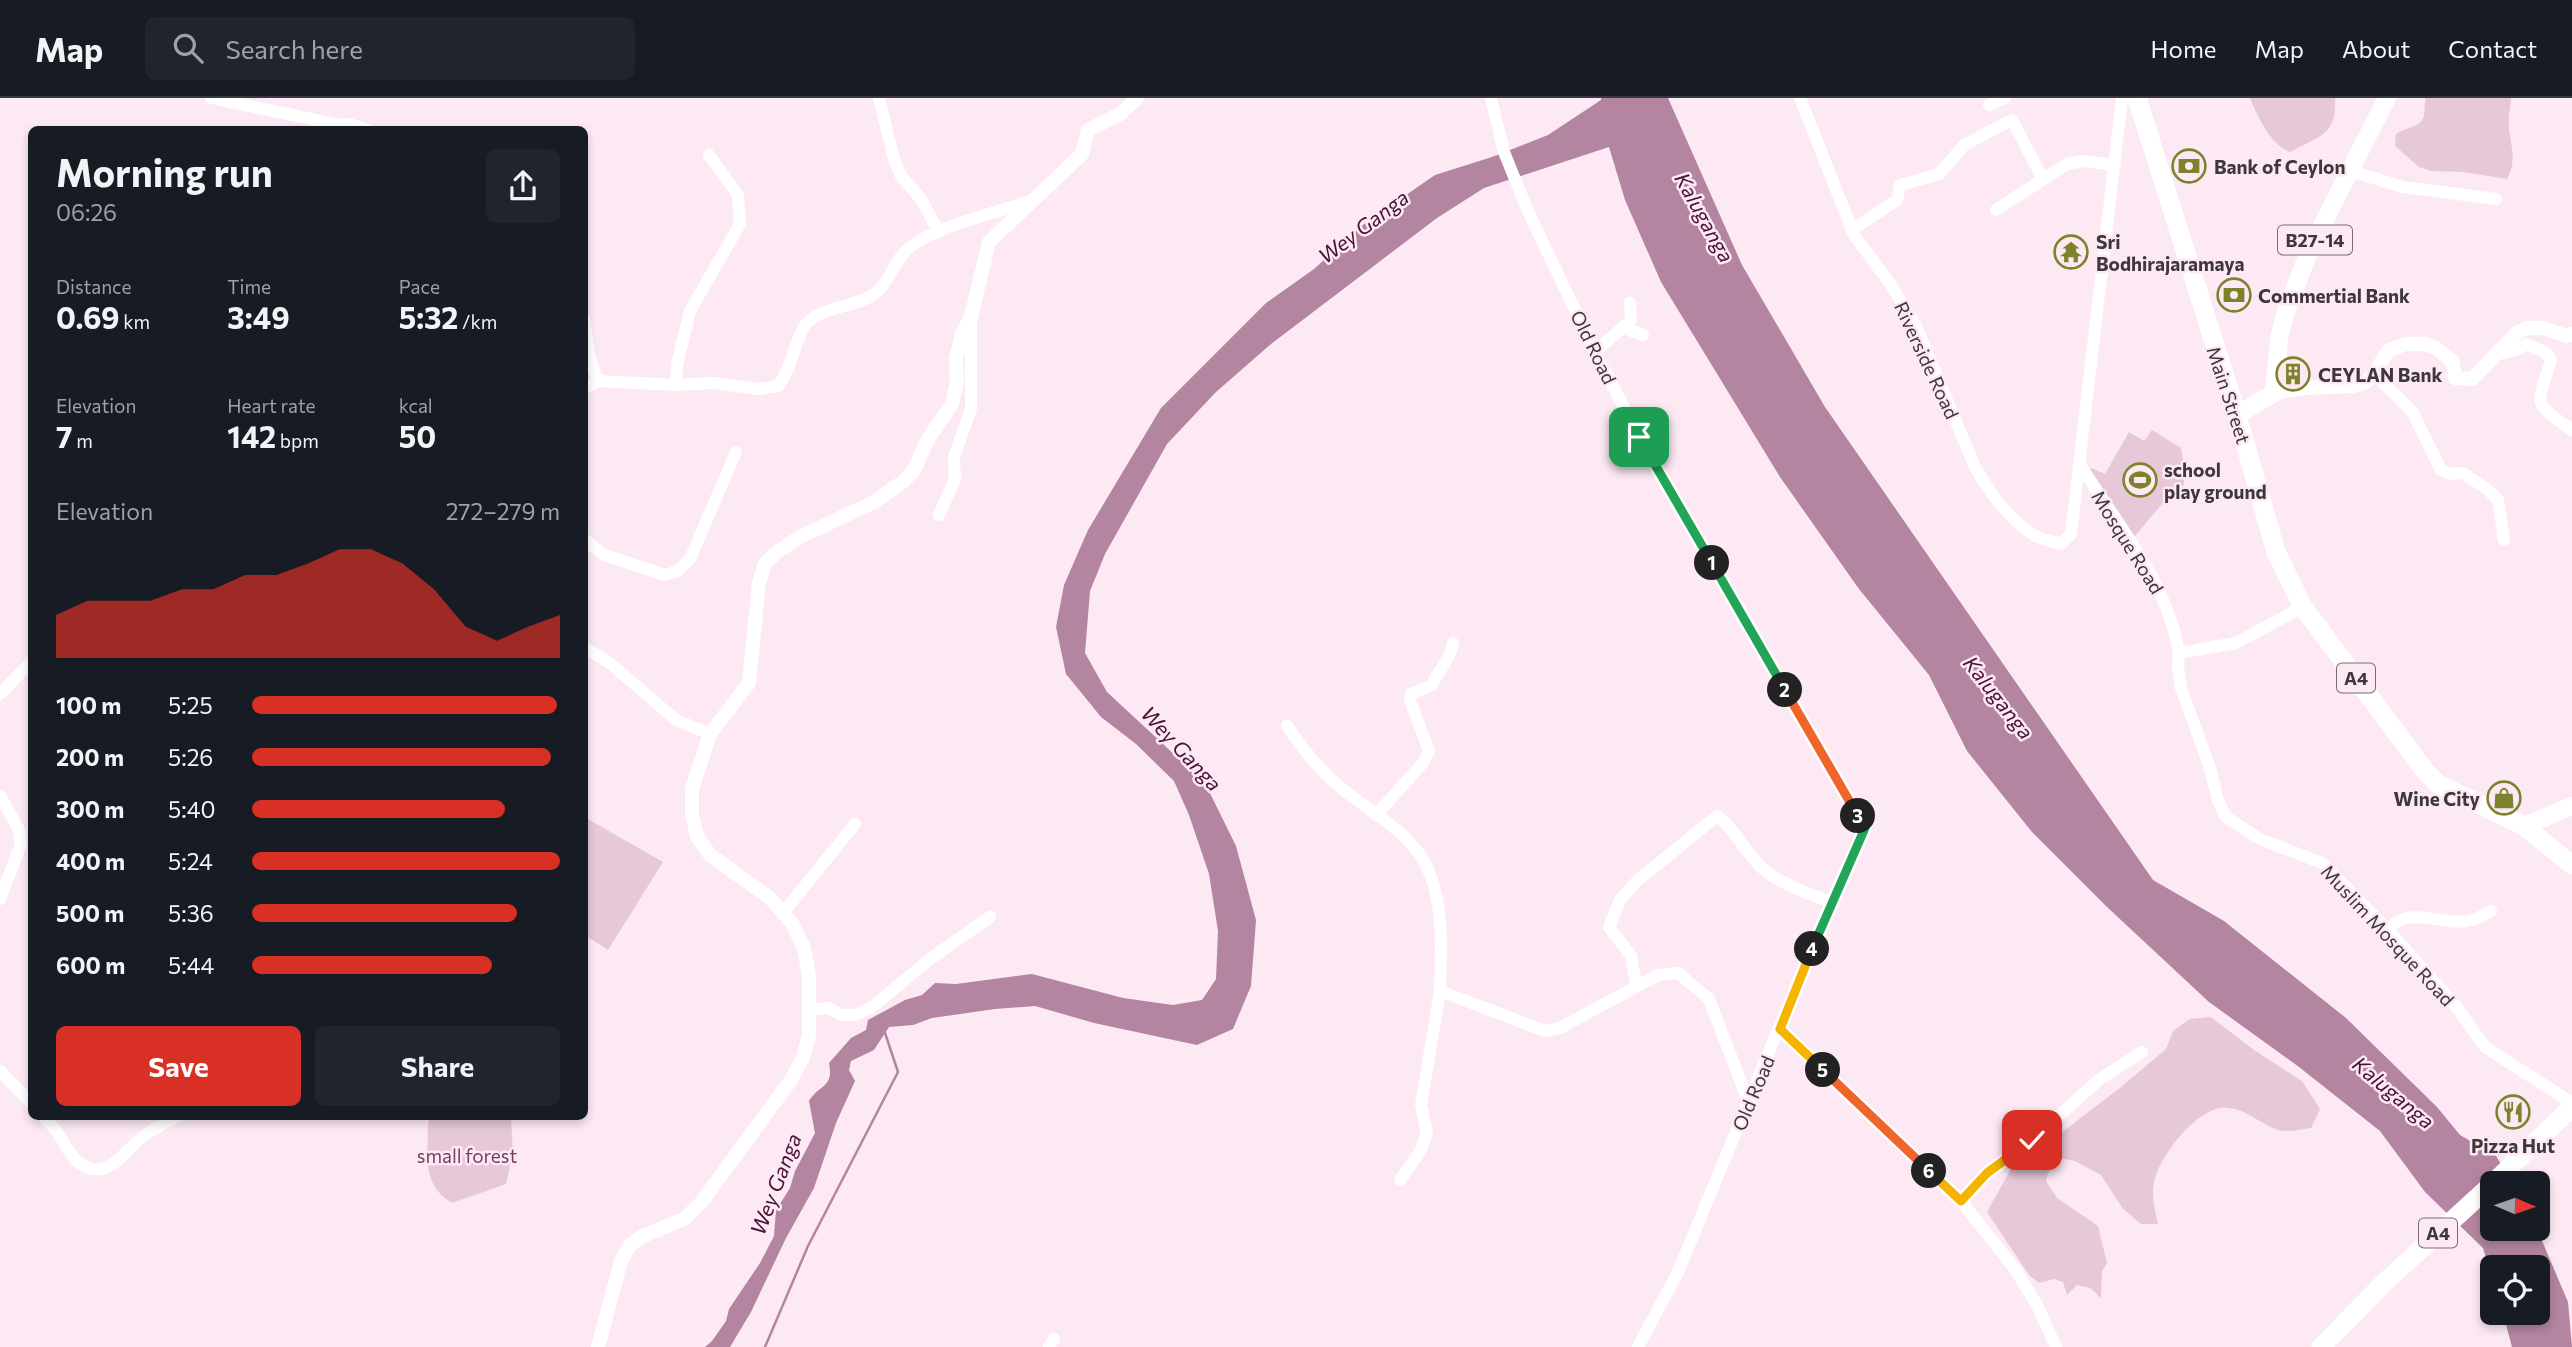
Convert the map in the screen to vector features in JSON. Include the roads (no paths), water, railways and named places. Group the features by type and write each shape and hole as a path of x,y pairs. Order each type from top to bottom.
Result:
{"highway":[{"name":"Main Street","path":"2137,98 2237,415 2276,552 2303,607 2425,771 2438,784 2524,826 2572,864"},
{"name":"A4","path":"2506,1171 2570,1108"},
{"name":"A4","path":"2321,1347 2385,1282 2480,1194"}],"main road":[{"name":"B27-14","path":"2274,393 2278,339 2285,314 2311,249 2387,98"},
{"path":"2237,415 2274,393"},
{"path":"2524,826 2572,806"}],"street":[{"path":"211,98 337,126"},
{"path":"879,98 894,159 901,176 920,198 939,232"},
{"path":"939,515 955,479 954,457 971,409 971,317 989,242 1082,154 1088,130 1120,114 1137,98"},
{"name":"Old Road","path":"1491,98 1504,152 1527,209 1595,352 1649,455 1865,828 1831,902 1678,1272 1638,1347"},
{"name":"Riverside Road","path":"1800,98 1854,235 1891,285 1916,326 1975,467 1987,488 2005,511 2036,536 2061,544 2071,534 2081,466"},
{"path":"1989,105 2005,98"},
{"path":"2081,466 2122,98"},
{"path":"1853,229 1897,200 1900,185 1939,174 1964,145 2012,120 2043,179"},
{"path":"676,385 677,365 690,311 740,224 737,195 709,155"},
{"path":"1996,210 2067,164 2084,161 2115,165"},
{"path":"2350,172 2403,187 2496,199"},
{"path":"588,386 599,382 676,385 713,383 759,389 778,386 785,378 806,324 829,310 867,299 878,292 909,248 939,232 1030,201"},
{"path":"1595,352 1631,320 1630,303"},
{"path":"598,1347 621,1261 630,1245 643,1236 684,1219 700,1204 791,1080 803,1058 809,1035 809,976 804,948 792,923 770,898 710,855 696,836 692,815 692,789 710,734 749,683 759,583 765,564 776,552 800,537 874,502 904,481 914,470 928,439 953,404 957,380 956,359 962,334 971,317"},
{"path":"1624,328 1643,335"},
{"path":"2274,393 2304,388 2354,386 2366,382 2388,351 2404,344 2425,344 2436,348 2453,362 2455,377 2472,379 2517,333 2527,328 2544,328 2567,336 2572,334"},
{"path":"588,343 593,372 599,382"},
{"path":"2499,354 2527,344 2546,353 2551,360 2539,400 2543,409 2572,430"},
{"path":"2374,374 2412,411 2441,470 2451,474 2463,474 2487,489 2498,500 2504,540"},
{"path":"588,542 604,555 665,576 678,571 690,559 705,529 736,452"},
{"name":"Mosque Road","path":"2081,466 2157,582 2174,624 2179,653"},
{"path":"2179,653 2236,643 2303,607"},
{"path":"1376,815 1423,763 1429,751 1410,700 1411,694 1432,685 1438,670 1452,654 1453,643"},
{"path":"588,649 611,663 676,720 710,734"},
{"name":"Muslim Mosque Road","path":"2179,653 2181,688 2210,768 2218,802 2226,817 2260,839 2322,863 2388,930 2455,1005 2485,1047 2570,1108"},
{"path":"0,694 28,665"},
{"path":"1287,726 1306,754 1338,786 1410,841 1430,873 1441,923 1440,990 1421,1105 1427,1133 1420,1150 1400,1180"},
{"path":"0,796 19,830 21,844 0,899"},
{"path":"1636,985 1631,956 1609,927 1620,901 1638,880 1717,816 1731,826 1762,869 1797,889 1831,902"},
{"path":"783,913 855,824"},
{"path":"2388,930 2403,918 2416,916 2441,921 2471,921 2491,911"},
{"path":"809,1010 829,1008 841,1015 855,1015 872,1008 930,959 990,917"},
{"path":"1440,990 1545,1031 1560,1028 1657,975 1678,973 1709,999 1749,1104"},
{"path":"1780,1029 1961,1201 2015,1269 2037,1305 2056,1347"},
{"path":"1961,1201 1987,1173 2032,1140 2100,1079 2141,1052"},
{"path":"0,1071 28,1100"},
{"path":"47,1120 76,1160 88,1168 106,1169 119,1161 138,1141 170,1120"}],"water":[{"path":"1668,98 1742,265 1825,407 2153,880 2224,921 2346,1018 2437,1107 2460,1135 2496,1156 2505,1171 2480,1171 2480,1241 2542,1241 2548,1255 2485,1255 2483,1248 2425,1192 2380,1131 2299,1067 2209,1002 2107,907 2032,832 1967,751 1929,675 1859,589 1780,477 1661,282 1625,200 1609,147 1484,188 1437,218 1271,344 1216,392 1167,444 1105,554 1090,591 1085,653 1107,692 1205,783 1236,846 1256,920 1251,986 1233,1029 1197,1045 1094,1023 1035,1006 932,1018 913,1025 889,1027 874,1050 851,1061 849,1070 855,1081 836,1123 814,1188 786,1238 751,1312 730,1347 705,1347 726,1321 729,1309 760,1263 774,1236 776,1210 790,1188 795,1171 815,1133 809,1101 828,1082 829,1063 851,1038 866,1030 868,1020 905,1000 922,995 935,983 956,984 1032,974 1123,998 1173,1005 1202,1000 1216,979 1218,931 1209,874 1189,815 1174,781 1136,744 1101,717 1066,674 1056,627 1064,585 1088,530 1161,408 1266,303 1314,269 1364,224 1435,175 1548,135 1601,100"},
{"path":"2550,1260 2568,1302 2572,1347 2512,1347 2506,1325 2550,1325"}],"waterway":[{"path":"765,1347 808,1246 898,1072 885,1033"}],"place":[{"name":"Bank of Ceylon","path":"2189,166"},
{"name":"Sri Bodhirajaramaya","path":"2071,252"},
{"name":"Commertial Bank","path":"2234,295"},
{"name":"CEYLAN Bank","path":"2293,374"},
{"name":"school play ground","path":"2140,480"},
{"name":"Wine City","path":"2504,798"},
{"name":"Pizza Hut","path":"2513,1112"}],"water label":[{"name":"Kaluganga","path":"1705,217"},
{"name":"Wey Ganga","path":"1363,226"},
{"name":"Kaluganga","path":"1999,697"},
{"name":"Wey Ganga","path":"1182,748"},
{"name":"Kaluganga","path":"2394,1092"},
{"name":"Wey Ganga","path":"775,1184"}],"park label":[{"name":"small forest","path":"467,1155"}]}
